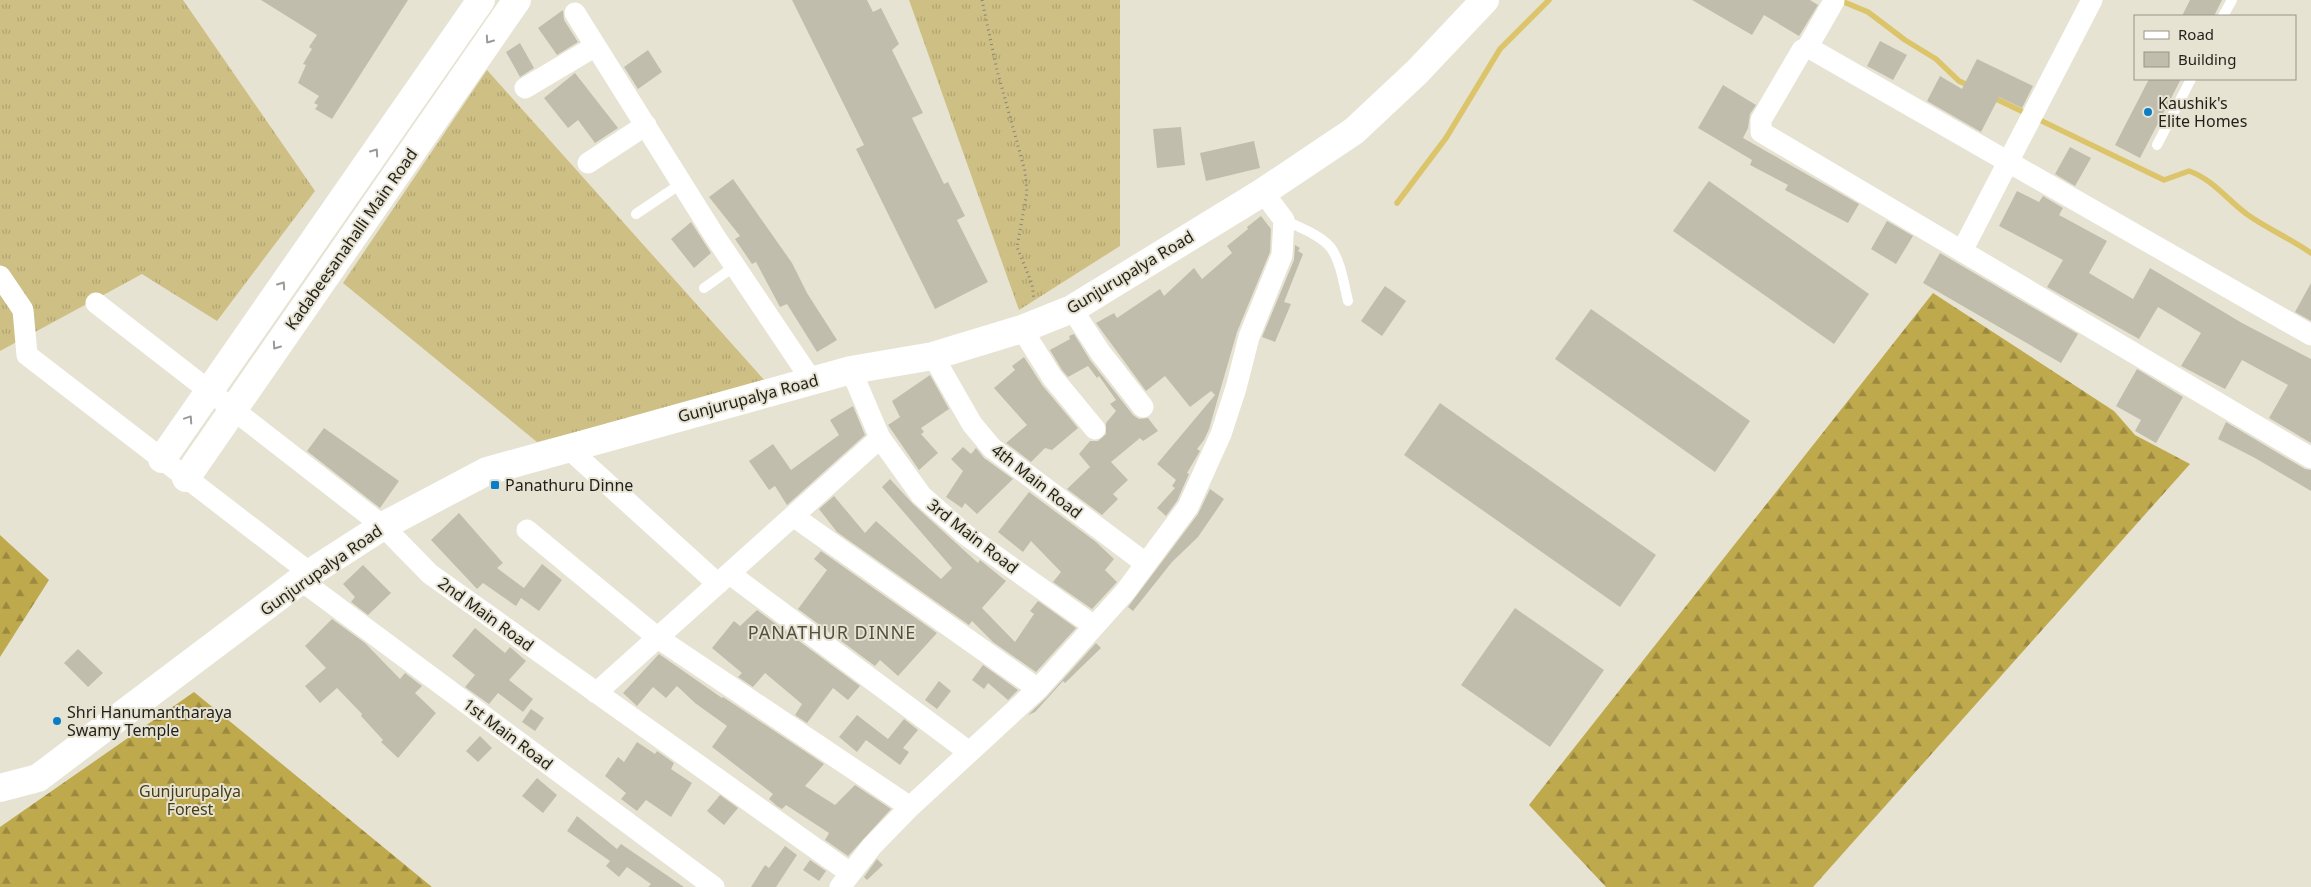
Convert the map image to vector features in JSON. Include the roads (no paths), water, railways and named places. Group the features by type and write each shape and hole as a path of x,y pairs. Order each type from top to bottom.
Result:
{"street":[{"name":"Kadabeesanahalli Main Road","path":"162,459 208,390 481,0"},
{"name":"Kadabeesanahalli Main Road","path":"186,478 517,0"},
{"name":"Gunjurupalya Road","path":"0,788 38,778 306,577 383,526 488,471 851,370 932,356 1031,325 1072,309 1263,192 1354,131 1417,72 1485,0"},
{"path":"1962,251 2092,0"},
{"path":"1834,1 1807,48 1802,50 1761,120 1761,132 2311,458"},
{"path":"575,13 734,266 812,381"},
{"path":"525,88 594,46"},
{"path":"1807,48 1811,48 2311,335"},
{"path":"588,163 646,125"},
{"path":"845,880 872,846 910,807 1038,689 1125,592 1188,507 1221,434 1236,388 1249,336 1282,255 1284,220 1263,192"},
{"name":"1st Main Road","path":"0,276 23,310 27,355 186,478 306,577 714,887"},
{"name":"2nd Main Road","path":"96,303 383,526 430,574 596,693 845,880"},
{"path":"1072,309 1100,352 1142,408"},
{"path":"1031,325 1052,376 1095,429"},
{"name":"4th Main Road","path":"932,356 972,424 992,448 1145,563"},
{"name":"3rd Main Road","path":"851,370 880,438 921,495 966,535 1094,626"},
{"path":"596,693 880,438"},
{"path":"568,448 724,579 969,752"},
{"path":"793,516 1038,689"},
{"path":"528,530 658,638 910,807"}],"lane":[{"path":"2224,15 2232,0"},
{"path":"2157,145 2190,80"},
{"path":"636,214 682,183"},
{"path":"1284,220 1317,237 1331,248 1340,270 1348,301"},
{"path":"704,288 734,266"}],"waterway":[{"path":"1397,203 1446,138 1500,49 1549,0"},
{"path":"1839,0 1868,12 1905,40 1936,59 1959,81 1970,86"},
{"path":"1992,97 2164,180 2189,171 2198,175 2213,185 2248,215 2311,253"}],"place":[{"name":"Kaushik's Elite Homes","path":"2148,112"},
{"name":"Panathuru Dinne","path":"495,485"},
{"name":"Shri Hanumantharaya Swamy Temple","path":"57,721"}],"district":[{"name":"PANATHUR DINNE","path":"832,633"}],"park label":[{"name":"Gunjurupalya Forest","path":"190,800"}]}
